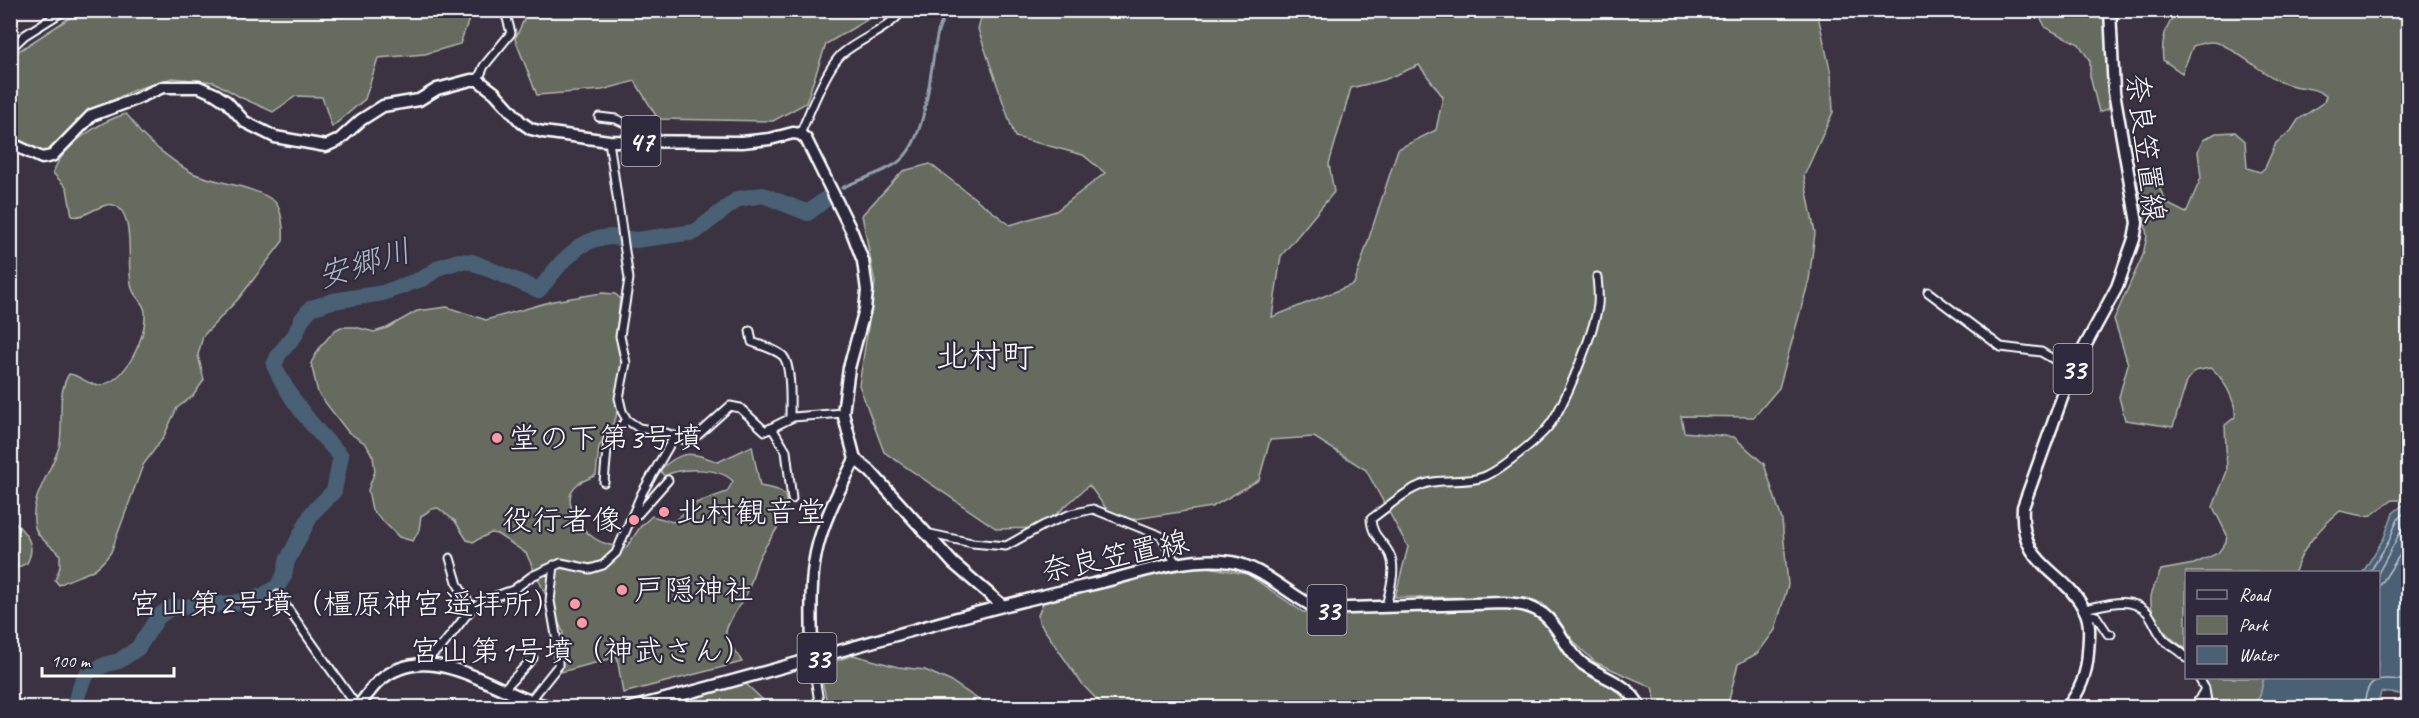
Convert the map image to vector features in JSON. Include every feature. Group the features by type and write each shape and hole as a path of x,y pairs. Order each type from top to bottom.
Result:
{"main road":[{"name":"奈良笠置線","path":"2085,612 2071,592 2031,551 2022,522 2023,507 2072,370 2117,287 2134,239 2137,223 2114,93 2110,10"},
{"name":"47","path":"478,80 495,93 521,122 531,129 609,141 742,142 770,139 793,133 800,134"},
{"path":"10,143 42,158 52,156 92,115 163,87 199,87 227,102 245,122 276,137 327,146 339,140 361,120 382,106 419,100 437,89 478,80"},
{"path":"800,134 806,140 852,232 866,281 865,309 849,368 843,413 855,459 870,471 972,581 1002,604"},
{"path":"812,659 812,589 816,553 835,500 855,459"},
{"name":"奈良笠置線","path":"630,708 812,659 1002,604 1115,579 1175,562 1202,560 1232,562 1251,568 1266,575 1296,598 1318,609 1526,604 1544,615 1556,628 1567,647 1583,664 1619,682 1634,695 1641,708"},
{"path":"2066,708 2074,699 2087,666 2089,631 2085,612"},
{"path":"358,708 378,682 407,666 420,664 458,669 530,701 555,708"}],"street":[{"path":"10,49 26,35 66,10"},
{"path":"800,134 817,96 842,54 886,28 903,10"},
{"path":"478,80 484,66 511,33 505,11"},
{"path":"599,117 616,119 664,141"},
{"path":"609,141 629,279 620,336 626,363 619,398 627,420 639,428 663,432 685,440 698,435 734,405 765,431 790,418 843,413"},
{"path":"1386,608 1393,566 1391,556 1371,531 1371,519 1417,486 1484,477 1506,463 1548,427 1560,407 1592,327 1598,305 1596,278"},
{"path":"1928,292 2001,347 2041,352 2072,370"},
{"path":"750,331 752,342 776,351 785,358 789,372 790,418"},
{"path":"604,482 608,439 627,420"},
{"path":"772,428 786,451 792,499"},
{"path":"420,664 443,645 472,608 491,597 513,590 532,576 561,562 590,569 603,565 616,553 642,493 674,437"},
{"path":"632,516 638,514 668,480"},
{"path":"926,533 972,543 1006,546 1053,521 1093,509 1161,536 1175,562"},
{"path":"450,558 458,585 472,608"},
{"path":"530,701 558,666 558,647 550,601 554,566"},
{"path":"278,595 358,708"},
{"path":"2085,612 2120,602 2135,602 2148,613 2162,638 2185,656"},
{"path":"2085,612 2096,616 2108,634 2111,634"},
{"path":"504,689 533,658"},
{"path":"812,659 820,708"},
{"path":"2200,679 2205,689 2208,708"},
{"path":"2194,708 2205,689"}],"green space":[{"path":"528,10 887,11 875,15 826,44 806,103 773,121 658,119 635,81 602,90 537,95 515,39"},
{"path":"2180,10 2408,11 2408,500 2393,500 2371,515 2364,516 2340,511 2313,539 2302,554 2295,571 2185,571 2185,648 2166,634 2156,621 2151,606 2151,597 2161,570 2194,564 2218,553 2226,542 2227,535 2213,507 2227,471 2225,425 2235,417 2235,411 2224,382 2210,368 2195,371 2187,381 2173,427 2125,420 2119,397 2128,364 2114,319 2143,255 2147,236 2138,181 2149,176 2155,180 2168,204 2186,213 2201,178 2198,151 2203,140 2216,133 2235,132 2245,141 2247,168 2260,172 2265,168 2276,143 2291,131 2298,120 2324,102 2326,96 2316,91 2281,82 2229,48 2214,42 2193,46 2182,73 2163,60 2164,39 2175,15"},
{"path":"80,11 472,11 460,44 425,54 378,58 365,99 332,127 322,97 296,96 273,112 214,82 172,78 134,90 94,109 53,150 41,153 11,138 11,56"},
{"path":"983,11 1817,11 1831,74 1833,112 1804,176 1815,233 1809,280 1779,388 1754,417 1681,416 1684,432 1734,437 1764,464 1782,520 1788,585 1775,630 1758,653 1738,664 1728,703 1717,707 1657,707 1652,687 1595,662 1578,646 1543,604 1527,598 1395,597 1408,547 1366,470 1314,437 1270,440 1259,480 1212,507 1116,522 1089,485 1041,528 997,529 884,452 859,385 875,283 862,215 903,171 930,164 1010,225 1056,211 1105,173 1083,155 1015,137 978,29","holes":["1419,65 1443,97 1436,130 1398,149 1354,284 1272,317 1281,256 1334,192 1329,164 1351,88 1384,80"]},
{"path":"2037,11 2107,11 2110,103 2108,109 2099,112 2090,76 2090,61 2079,44 2046,28"},
{"path":"126,114 146,139 189,171 246,188 274,201 281,214 283,241 239,298 203,336 198,355 204,380 193,396 177,408 163,438 143,465 111,552 93,570 59,585 55,580 60,567 60,554 36,531 34,517 37,496 61,438 62,391 69,374 99,385 118,376 133,357 145,322 145,312 130,280 129,234 124,214 114,205 108,205 84,215 72,216 67,188 53,173 73,144 105,122"},
{"path":"602,293 615,294 620,298 616,338 622,366 616,418 599,447 596,475 579,483 573,489 570,497 573,512 582,527 602,542 626,548 641,526 652,516 673,522 696,503 727,492 733,481 719,473 700,470 680,471 664,476 660,470 668,463 687,454 718,462 752,446 760,486 780,491 785,496 786,503 782,520 762,552 747,593 726,630 728,641 742,662 623,693 617,657 561,672 563,632 526,553 497,534 491,533 473,542 467,540 455,521 438,508 421,516 419,530 413,541 399,537 372,510 368,490 375,471 373,457 366,444 348,432 318,393 311,363 320,347 335,330 341,327 355,327 374,332 387,328 417,311 447,307 486,320 553,301"},
{"path":"11,518 28,538 31,550 27,563 15,569 11,568"},
{"path":"1201,566 1247,574 1303,612 1396,612 1520,607 1542,619 1584,673 1606,683 1622,696 1627,707 1104,707 1082,684 1039,622 1038,615 1043,603 1157,574"},
{"path":"853,655 898,667 925,670 952,682 982,702 985,707 833,707 827,703 819,667"},
{"path":"2201,679 2264,679 2260,696 2251,707 2204,707 2200,694 2205,689"},
{"path":"745,683 763,700 766,707 652,708"}],"water":[{"path":"2408,501 2408,695 2381,692 2377,707 2251,707 2260,696 2264,679 2380,679 2380,571 2364,571 2384,538 2393,513"}],"waterway":[{"name":"安郷川","path":"842,188 891,167 908,152 922,121 938,32 946,10"},
{"name":"安郷川","path":"73,708 83,680 89,672 119,661 138,648 158,617 170,608 234,603 262,596 277,587 284,576 287,561 312,513 334,491 341,456 303,414 274,365 311,308 333,301 383,293 424,278 440,267 459,261 472,262 539,290 561,263 580,246 595,239 611,237 636,240 695,232 738,199 763,195 808,213 827,198"}],"place":[{"name":"堂の下第3号墳","path":"497,438"},
{"name":"北村観音堂","path":"664,512"},
{"name":"役行者像","path":"634,520"},
{"name":"戸隠神社","path":"622,590"},
{"name":"宮山第2号墳（橿原神宮遥拝所）","path":"575,604"},
{"name":"宮山第1号墳（神武さん）","path":"582,623"}],"district":[{"name":"北村町","path":"985,355"}]}
